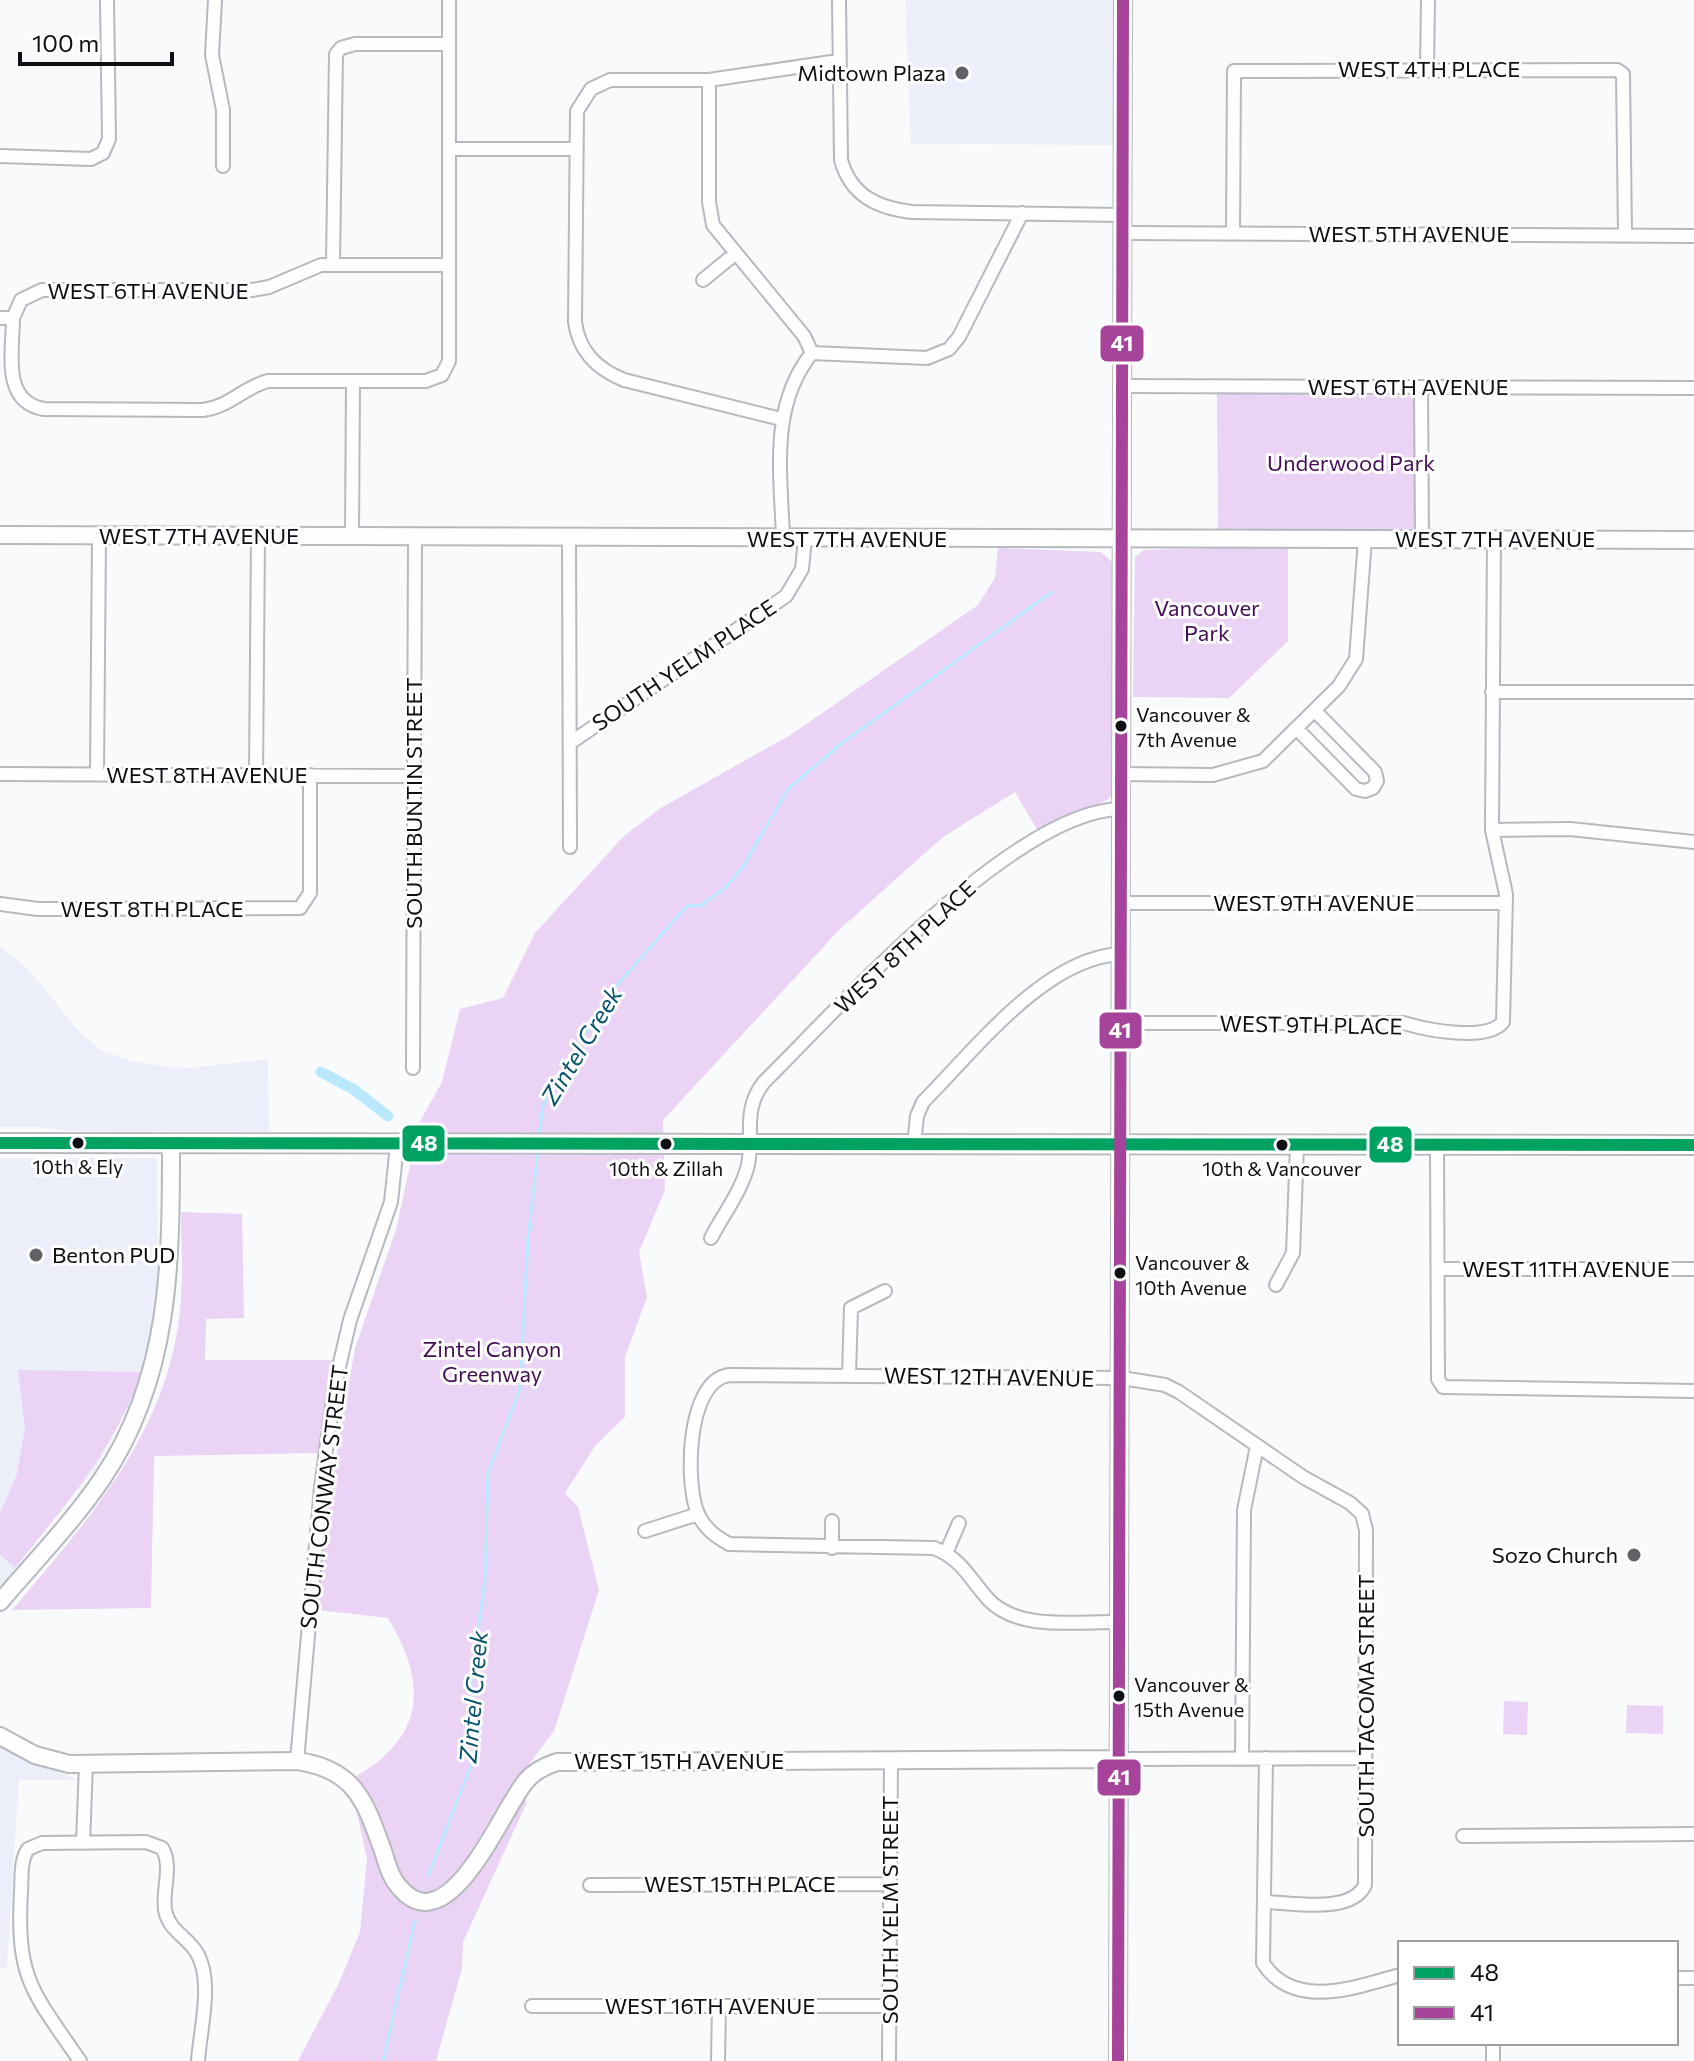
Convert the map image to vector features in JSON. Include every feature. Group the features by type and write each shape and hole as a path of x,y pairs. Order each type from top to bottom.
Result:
{"main road":[{"path":"0,1143 1694,1145"}],"street":[{"path":"0,156 91,159 103,153 109,139 107,0"},
{"path":"215,0 212,55 223,110 223,166"},
{"path":"6,318 12,382 24,401 37,408 203,410 225,405 251,387 268,381 426,381 442,375 449,361 449,0"},
{"path":"839,0 841,160 850,182 866,199 888,209 912,212 1123,215"},
{"path":"1118,2061 1123,0"},
{"path":"1427,69 1428,0"},
{"path":"333,264 334,61 341,48 355,44 449,44"},
{"path":"781,419 624,380 592,361 576,334 575,322 577,111 591,89 610,80 709,80 838,61"},
{"name":"WEST 4TH PLACE","path":"1233,233 1234,71 1427,69 1617,70 1623,74 1625,235"},
{"path":"709,80 710,215 718,233 804,336 812,353"},
{"path":"449,149 575,149"},
{"path":"812,353 914,358 949,349 959,337 1022,213"},
{"name":"WEST 5TH AVENUE","path":"1123,233 1694,236"},
{"path":"703,280 736,253"},
{"name":"WEST 6TH AVENUE","path":"6,318 21,300 42,290 261,290 311,266 448,265"},
{"path":"783,538 781,419 798,373 812,353"},
{"path":"352,537 353,381"},
{"name":"WEST 6TH AVENUE","path":"1123,386 1694,388"},
{"path":"1421,387 1422,539"},
{"name":"WEST 7TH AVENUE","path":"0,535 1694,540"},
{"path":"97,774 99,536"},
{"path":"256,775 258,536"},
{"name":"SOUTH BUNTIN STREET","path":"413,1068 415,537"},
{"path":"569,538 570,847"},
{"name":"SOUTH YELM PLACE","path":"570,743 786,596 802,569 805,538"},
{"path":"1121,774 1213,775 1242,769 1263,761 1315,711 1339,686 1356,659 1365,539"},
{"path":"1494,539 1492,830 1506,903"},
{"path":"1492,692 1694,692"},
{"path":"1296,728 1356,789 1365,791 1373,788 1377,781 1375,772 1315,711"},
{"name":"WEST 8TH AVENUE","path":"0,774 414,776"},
{"name":"WEST 8TH PLACE","path":"0,904 38,909 293,909 304,906 310,893 310,775"},
{"name":"WEST 8TH PLACE","path":"711,1238 744,1175 750,1106 764,1082 942,907 1038,840 1098,811 1121,809"},
{"path":"1492,830 1570,829 1694,842"},
{"name":"WEST 9TH AVENUE","path":"1121,903 1506,903"},
{"name":"WEST 9TH PLACE","path":"1122,1023 1404,1023 1430,1031 1487,1032 1499,1027 1505,1016 1506,903"},
{"path":"914,1145 917,1116 923,1102 1023,1003 1082,960 1121,954"},
{"path":"0,1602 102,1479 135,1421 148,1389 167,1295 171,1144"},
{"name":"SOUTH CONWAY STREET","path":"297,1761 324,1461 335,1384 350,1320 391,1202 397,1145"},
{"path":"1276,1285 1293,1253 1297,1145"},
{"path":"1437,1145 1438,1379 1443,1387 1694,1391"},
{"name":"WEST 11TH AVENUE","path":"1439,1269 1694,1269"},
{"path":"849,1375 851,1308 885,1291"},
{"name":"WEST 12TH AVENUE","path":"698,1514 693,1472 694,1415 703,1392 721,1376 849,1375 1122,1378 1171,1388 1350,1503 1362,1514"},
{"path":"1242,1759 1245,1497 1257,1446"},
{"path":"645,1531 698,1514 707,1529 729,1544 832,1548 919,1546 946,1553 959,1562 986,1597 1011,1615 1032,1620 1120,1622"},
{"name":"SOUTH TACOMA STREET","path":"1264,1902 1345,1902 1358,1895 1366,1877 1366,1530 1362,1514"},
{"path":"832,1521 832,1548"},
{"path":"946,1553 959,1523"},
{"name":"WEST 15TH AVENUE","path":"0,1736 35,1755 86,1764 297,1761 338,1773 354,1787 371,1817 395,1880 407,1894 423,1901 450,1893 476,1862 526,1781 535,1772 557,1762 1365,1758"},
{"path":"1266,1758 1263,1963 1281,1983 1303,1991 1328,1992 1398,1975"},
{"name":"SOUTH YELM STREET","path":"889,2060 891,1760"},
{"path":"83,1843 86,1764"},
{"path":"1463,1836 1694,1834"},
{"path":"80,2061 36,1997 22,1965 19,1916 22,1861 28,1849 42,1843 146,1842 162,1848 167,1859 166,1912 173,1929 195,1949 204,1972 198,2061"},
{"name":"WEST 15TH PLACE","path":"590,1885 890,1884"},
{"name":"WEST 16TH AVENUE","path":"532,2006 889,2006"},
{"path":"718,2061 719,2006"}],"shaded area":[{"path":"905,0 1115,0 1113,145 911,144"},
{"path":"0,946 30,971 76,1028 100,1050 132,1061 181,1069 268,1059 269,1132 65,1131 40,1127 0,1127"},
{"path":"0,1158 157,1158 158,1265 154,1327 132,1400 96,1468 0,1586"},
{"path":"0,1747 79,1780 19,1780 7,1967 0,1969"}],"green space":[{"name":"Underwood Park","path":"1217,393 1418,396 1419,530 1218,530"},
{"name":"Vancouver Park","path":"1288,546 1288,641 1229,698 1133,697 1135,557 1144,550"},
{"name":"Zintel Canyon Greenway","path":"998,548 1101,552 1112,562 1112,794 1109,799 1038,831 1015,792 943,837 840,929 663,1120 665,1190 639,1252 647,1297 625,1357 625,1417 595,1446 565,1493 578,1507 599,1590 554,1731 511,1788 527,1802 463,1942 462,1968 436,2061 298,2061 339,1983 360,1932 367,1859 353,1794 355,1777 395,1745 407,1727 413,1707 414,1687 410,1665 388,1618 317,1610 329,1497 355,1348 396,1230 419,1123 442,1082 460,1009 503,998 535,933 624,836 661,808 792,734 978,605 995,578"},
{"path":"181,1212 242,1214 244,1318 206,1319 205,1360 333,1360 318,1453 154,1456 151,1608 12,1610 98,1504 145,1428 163,1387 175,1344 181,1298"},
{"path":"18,1370 142,1372 103,1452 15,1568 0,1554 0,1513 17,1474 25,1427"},
{"path":"1504,1701 1528,1702 1527,1735 1503,1734"},
{"path":"1627,1705 1663,1706 1663,1734 1626,1733"}],"waterway":[{"name":"Zintel Creek","path":"539,1136 543,1105 608,995 687,906 702,905 726,887 743,867 788,789 841,744 1052,592"},
{"path":"321,1072 353,1089 388,1116"},
{"name":"Zintel Creek","path":"428,1876 474,1758 471,1682 485,1579 488,1473 520,1389 528,1239 538,1152"},
{"name":"Zintel Creek","path":"383,2061 415,1921"}],"transit line":[{"name":"41","path":"1118,2061 1123,0"},
{"name":"48","path":"0,1143 1694,1145"}],"place":[{"name":"Midtown Plaza","path":"962,73"},
{"name":"Vancouver & 7th Avenue","path":"1121,726"},
{"name":"10th & Ely","path":"78,1143"},
{"name":"10th & Zillah","path":"666,1144"},
{"name":"10th & Vancouver","path":"1282,1145"},
{"name":"Benton PUD","path":"36,1255"},
{"name":"Vancouver & 10th Avenue","path":"1120,1273"},
{"name":"Sozo Church","path":"1634,1555"},
{"name":"Vancouver & 15th Avenue","path":"1119,1696"}]}
